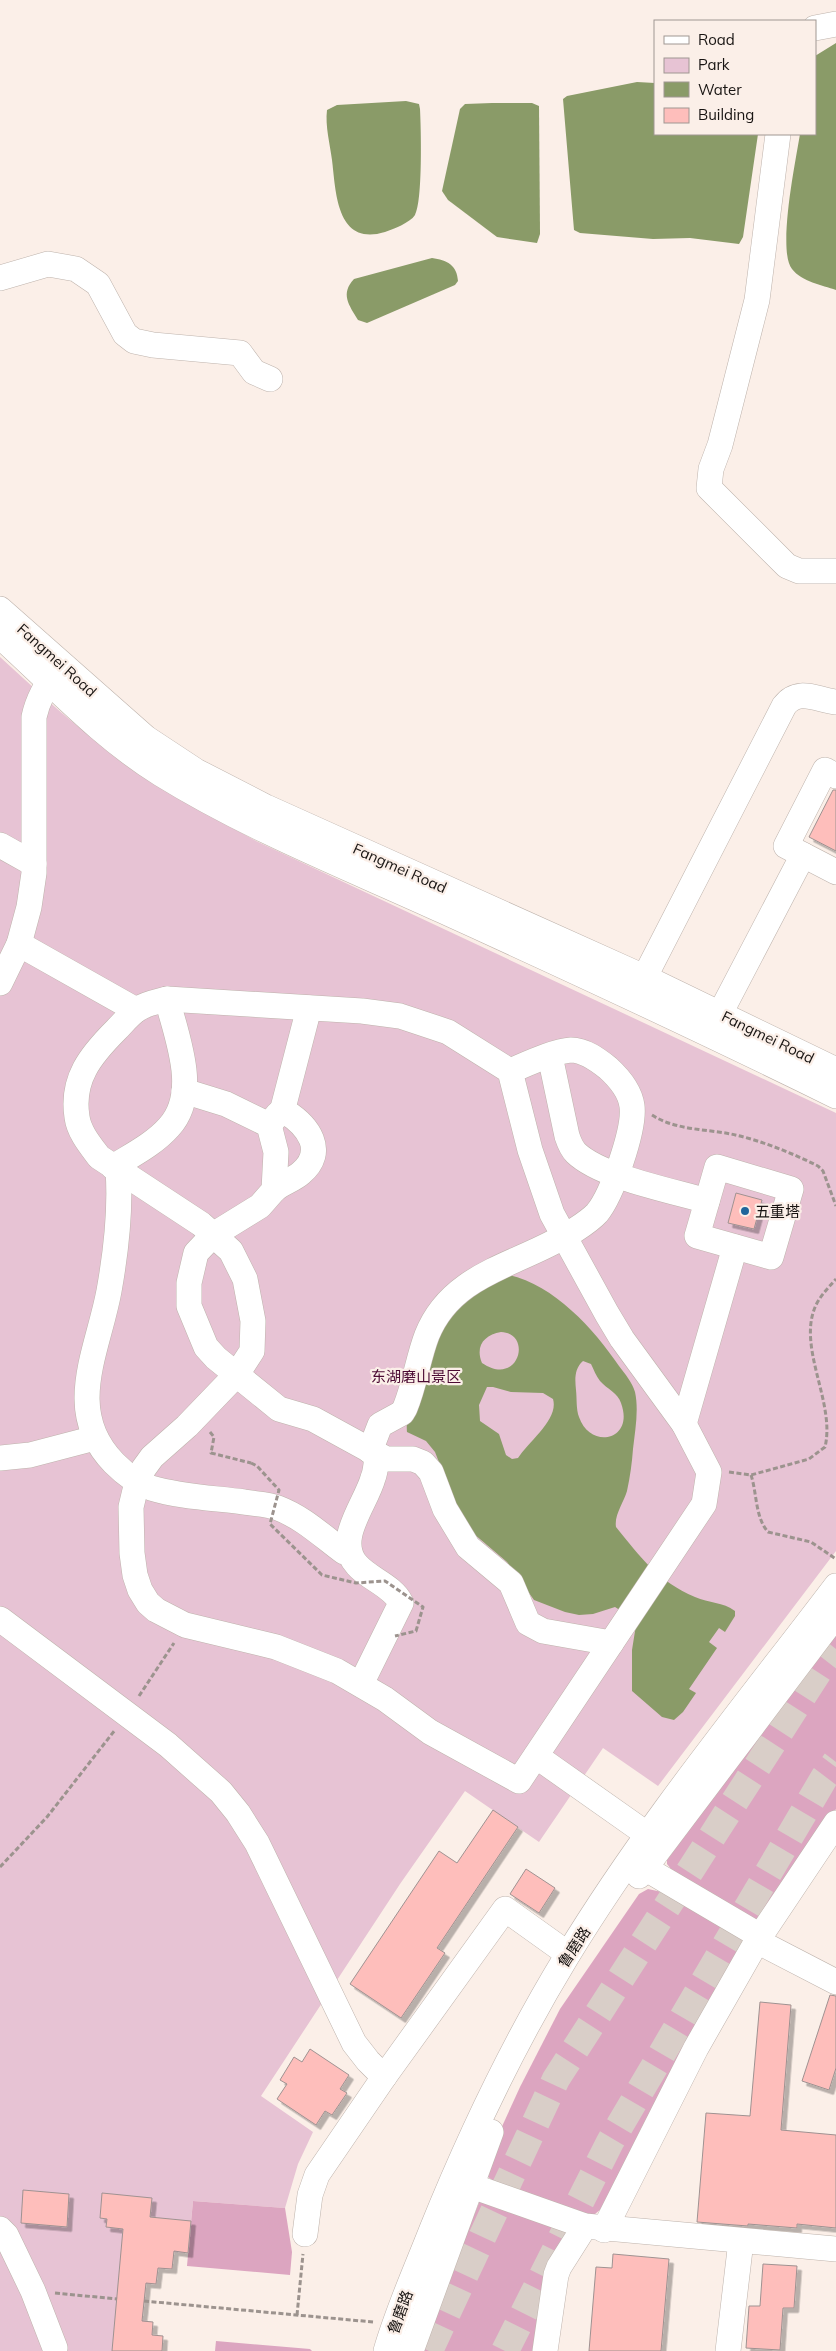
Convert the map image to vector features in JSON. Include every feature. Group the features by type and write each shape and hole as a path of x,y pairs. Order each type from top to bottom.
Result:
{"street":[{"path":"816,27 836,24"},
{"path":"778,135 757,300 720,445 711,469 709,488 787,566 799,571 836,571"},
{"path":"0,278 48,264 76,270 98,284 125,334 134,341 153,345 240,353 254,372 270,379"},
{"name":"Fangmei Road","path":"0,609 56,673"},
{"name":"Fangmei Road","path":"0,636 261,816 715,1024 836,1070"},
{"path":"0,983 18,944 28,907 34,864 34,716 37,705 56,673"},
{"path":"639,988 784,706 796,696 809,696 836,702"},
{"path":"836,776 825,770 786,846 836,872"},
{"path":"0,846 34,864"},
{"path":"715,1024 803,855"},
{"path":"18,944 136,1010"},
{"path":"115,1169 170,1126 179,1108 184,1091 183,1068 167,999"},
{"path":"167,999 375,1012 412,1019 448,1032 510,1071 530,1150 552,1214 563,1238 622,1339 684,1424 710,1476 704,1504 519,1781 430,1732 361,1684 303,1656 233,1635 185,1625 156,1610 140,1590 135,1575 131,1527 132,1507 137,1482 152,1457 237,1374 252,1351 252,1321 248,1292 242,1269 231,1251 177,1208 115,1169 88,1143 77,1119 76,1099 85,1065 103,1043 136,1010 146,1004 167,999"},
{"path":"279,1181 275,1143 276,1118 309,1008"},
{"name":"Fangmei Road","path":"715,1024 836,1096"},
{"path":"361,1684 401,1603 394,1594 357,1565 350,1553 351,1532 373,1478 374,1453 380,1425 402,1413 405,1408 427,1335 445,1304 465,1285 483,1273 533,1253 563,1238 596,1213 608,1194 627,1141 632,1120 632,1105 627,1091 621,1082 592,1057 570,1050 510,1071"},
{"path":"550,1056 571,1147 582,1158 616,1174 707,1201"},
{"path":"184,1091 276,1118 286,1112 305,1126 312,1138 313,1144 312,1157 306,1169 299,1176 279,1181 260,1206 213,1235 200,1247 192,1264 189,1283 189,1306 206,1347 279,1409 313,1419 389,1460 418,1460 428,1467 445,1509 468,1547 511,1583 528,1623 543,1632 611,1643"},
{"path":"717,1167 791,1189 771,1258 697,1236 707,1201 717,1167"},
{"path":"115,1169 120,1192 112,1269 88,1383 88,1417 95,1438 115,1464 137,1482 170,1492 276,1507 298,1516 344,1552 350,1553"},
{"path":"684,1424 735,1247"},
{"path":"0,1458 30,1455 95,1438"},
{"name":"鲁磨路","path":"386,2351 394,2324 461,2182 514,2050 568,1954 638,1864 648,1835 836,1586"},
{"path":"411,2351 461,2182 497,2118 555,2002 638,1864 836,1616"},
{"path":"0,1620 168,1745 215,1786 238,1813 257,1843 343,2024 368,2061 384,2077"},
{"path":"536,1756 648,1835"},
{"path":"545,2351 556,2275 559,2267 594,2228 760,1935 836,1823"},
{"path":"638,1864 836,1982"},
{"path":"305,2234 310,2195 315,2180 384,2077 505,1910 568,1954"},
{"path":"760,1935 836,1966"},
{"path":"461,2182 594,2228 836,2249"},
{"path":"0,2229 6,2235 33,2291 55,2348"},
{"path":"728,2351 741,2241"}],"path":[{"path":"632,1105 665,1122 752,1140 818,1166 823,1171 836,1206"},
{"path":"836,1279 817,1302 812,1325 812,1343 828,1427 824,1447 809,1459 751,1475 756,1491 758,1511 768,1532 811,1542 836,1559"},
{"path":"195,1417 214,1437 210,1454 257,1466 279,1490 270,1524 322,1575 356,1583 385,1581 424,1607 416,1631 395,1636"},
{"path":"0,1867 47,1817 127,1713 185,1625"},
{"path":"297,2315 305,2234"},
{"path":"33,2291 117,2298"},
{"path":"144,2301 394,2324"}],"green space":[{"name":"东湖磨山景区","path":"0,657 62,713 101,744 177,795 256,841 836,1113 836,1551 658,1786 603,1748 539,1842 465,1791 400,1884 261,2096 313,2132 298,2164 285,2208 193,2201 188,2253 174,2252 172,2269 158,2268 156,2284 146,2284 142,2320 153,2322 152,2335 163,2336 162,2351 0,2351"}],"shaded area":[{"path":"836,1628 836,1809 768,1913 757,1921 753,1920 671,1869 667,1864 667,1860"},
{"path":"648,1889 662,1892 738,1934 740,1951 601,2209 595,2214 587,2215 492,2180 488,2177 488,2157 520,2087 560,2009 639,1894"},
{"path":"480,2200 569,2230 533,2351 421,2351"},
{"path":"193,2201 285,2208 292,2252 290,2275 187,2266"},
{"path":"216,2341 310,2349 312,2351 215,2351"}],"water":[{"path":"836,43 836,290 801,277 796,273 788,259 786,244 789,204 800,135 816,135 816,55"},
{"path":"637,82 654,83 654,135 758,135 743,237 739,244 690,238 653,239 580,233 574,230 563,99 567,96"},
{"path":"406,101 419,104 420,109 420,180 418,207 415,215 405,223 385,232 369,234 357,231 348,224 338,200 327,129 327,110 337,105"},
{"path":"532,103 539,106 540,234 537,243 497,237 448,200 442,191 460,109 465,104"},
{"path":"432,258 447,262 453,267 458,281 455,285 367,323 358,320 347,300 347,290 354,279"},
{"path":"509,1275 526,1280 542,1288 571,1310 598,1338 634,1388 637,1413 636,1428 627,1491 618,1513 616,1527 642,1559 671,1584 695,1597 726,1606 735,1611 735,1616 725,1632 719,1628 709,1642 717,1648 689,1689 696,1693 683,1712 674,1720 662,1717 632,1691 632,1650 636,1625 634,1619 615,1607 593,1614 579,1615 565,1612 534,1600 507,1562 474,1534 456,1506 435,1452 426,1441 407,1432 411,1406 417,1388 441,1331 455,1307 480,1290","holes":["501,1332 511,1335 517,1341 519,1349 513,1364 505,1369 495,1369 482,1363 480,1347 482,1342 490,1336","583,1361 591,1364 600,1381 620,1400 624,1416 622,1426 617,1433 609,1437 592,1434 579,1417 575,1379 580,1364","487,1387 493,1387 511,1392 543,1393 553,1399 554,1407 542,1430 518,1458 512,1459 506,1455 499,1434 480,1421 479,1405"]}],"building":[{"path":"833,790 836,790 836,851 809,837"},
{"name":"五重塔","path":"736,1193 762,1200 754,1229 728,1223"},
{"path":"493,1810 518,1827 437,1948 445,1953 401,2018 350,1984 439,1851 457,1863"},
{"path":"526,1869 555,1888 539,1913 510,1894"},
{"path":"830,1995 836,1996 836,2068 829,2090 802,2081"},
{"path":"760,2002 791,2005 781,2130 836,2135 836,2228 797,2224 797,2228 697,2222 706,2113 750,2116"},
{"path":"310,2049 349,2075 340,2089 347,2093 332,2115 325,2111 316,2125 277,2099 287,2084 280,2080 294,2057 302,2062"},
{"path":"23,2190 69,2194 67,2227 21,2223"},
{"path":"102,2193 152,2198 150,2217 191,2221 188,2253 174,2251 172,2269 158,2268 156,2284 146,2283 142,2321 153,2322 152,2335 163,2336 162,2351 112,2351 123,2229 106,2227 107,2219 100,2218"},
{"path":"613,2254 669,2259 661,2351 589,2351 596,2267 612,2268"},
{"path":"763,2264 797,2266 794,2308 783,2308 780,2350 746,2348 749,2306 760,2306"}],"tunnel":[{"path":"429,2351 556,2079 818,1672 836,1649"},
{"path":"505,2351 610,2142 824,1778 836,1762"}],"place":[{"name":"五重塔","path":"745,1211"}]}
